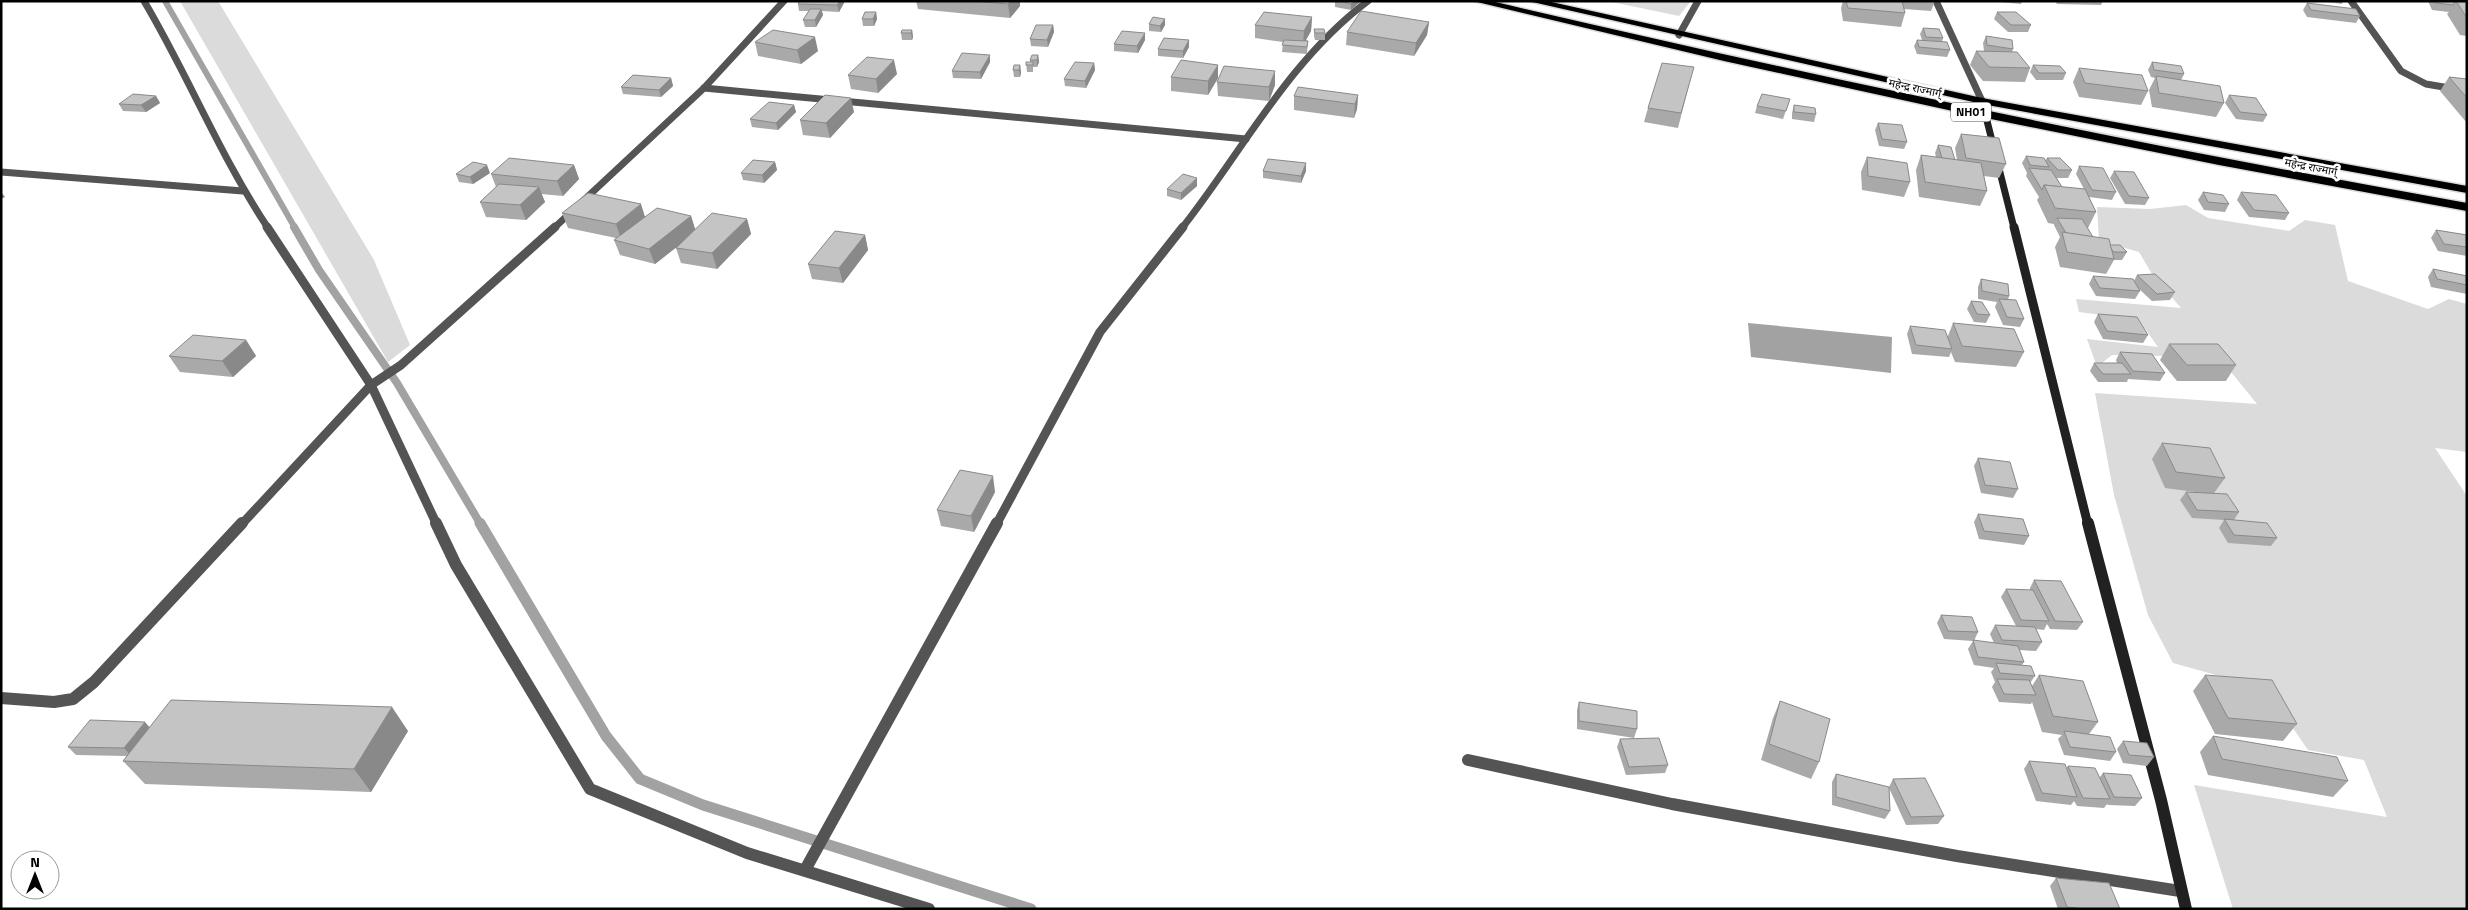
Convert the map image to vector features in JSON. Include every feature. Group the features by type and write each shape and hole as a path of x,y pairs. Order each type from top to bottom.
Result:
{"highway":[{"name":"महेन्द्र राज्मार्ग्","path":"1478,1 1682,50 1987,116 2337,185 2467,207"},
{"name":"महेन्द्र राज्मार्ग्","path":"1533,1 1982,101 2467,190"}],"main road":[{"path":"1982,101 2113,624 2161,800 2180,892 2186,909"}],"street":[{"path":"144,1 174,52 243,191 372,385 456,565 590,789 747,853 929,909"},
{"path":"1,698 54,702 74,699 94,682 372,385 401,365 556,227 617,167 704,88 784,1"},
{"path":"805,870 1052,424 1100,332 1193,214 1271,102 1352,13 1368,1"},
{"path":"1679,35 1698,1"},
{"path":"1936,1 1982,101"},
{"path":"2351,1 2401,71 2426,84 2467,91"},
{"path":"704,88 1246,139"},
{"path":"1,172 243,191"},
{"path":"1468,760 1672,804 1947,854 2180,892"}],"shaded area":[{"path":"180,1 218,1 374,260 410,345 388,362"},
{"path":"1607,1 1691,1 1679,16"},
{"path":"2186,205 2208,218 2289,231 2305,220 2335,225 2348,281 2428,309 2449,299 2467,304 2467,452 2435,448 2467,496 2467,909 2233,909 2194,785 2387,817 2364,760 2308,750 2266,689 2173,663 2148,615 2114,495 2095,393 2257,404 2219,357 2112,355 2097,367 2087,339 2158,347 2139,320 2079,312 2076,299 2181,308 2152,274 2139,252 2099,241 2097,207 2150,209"},
{"path":"1748,323 1892,337 1891,373 1751,357"}],"building":[{"path":"800,1 840,1 837,5 798,4"},
{"path":"974,1 1011,1 1008,4"},
{"path":"1341,1 1354,1 1351,4"},
{"path":"1846,1 1902,1 1905,13 1848,8"},
{"path":"2435,1 2455,2 2453,5 2436,3"},
{"path":"2456,1 2467,2 2467,18"},
{"path":"2307,3 2356,9 2360,16 2311,10"},
{"path":"810,9 821,9 815,20 803,20"},
{"path":"1361,11 1429,22 1416,43 1347,32"},
{"path":"865,12 876,12 873,19 862,19"},
{"path":"1264,12 1312,17 1304,31 1255,25"},
{"path":"1997,12 2016,12 2031,25 2011,25"},
{"path":"1153,17 1165,19 1160,26 1149,24"},
{"path":"1036,25 1053,25 1047,40 1030,39"},
{"path":"1923,28 1939,29 1943,38 1926,37"},
{"path":"1314,29 1324,29 1325,33 1315,33"},
{"path":"773,30 815,37 797,50 755,42"},
{"path":"902,30 912,30 911,33 901,33"},
{"path":"1122,31 1145,33 1137,46 1114,44"},
{"path":"1986,36 2012,40 2013,49 1987,45"},
{"path":"1164,38 1189,40 1183,51 1158,49"},
{"path":"1284,40 1308,41 1307,47 1282,45"},
{"path":"1917,40 1947,42 1950,50 1919,47"},
{"path":"1976,51 2017,52 2030,68 1989,67"},
{"path":"962,53 990,55 980,72 952,71"},
{"path":"1032,55 1038,55 1037,60 1030,60"},
{"path":"867,57 894,60 876,79 848,75"},
{"path":"1181,60 1218,65 1208,81 1171,77"},
{"path":"1026,62 1033,62 1033,65 1026,65"},
{"path":"1075,62 1094,63 1085,81 1064,79"},
{"path":"2152,62 2181,66 2184,74 2154,70"},
{"path":"1662,63 1694,67 1681,113 1648,108"},
{"path":"1014,65 1020,65 1019,70 1013,70"},
{"path":"2033,65 2060,66 2066,73 2039,73"},
{"path":"1224,66 1275,71 1269,87 1217,82"},
{"path":"2079,68 2142,75 2148,91 2085,83"},
{"path":"633,75 671,78 659,90 621,87"},
{"path":"2156,76 2220,86 2224,103 2159,93"},
{"path":"2449,77 2467,79 2467,98"},
{"path":"1298,87 1358,95 1355,104 1294,96"},
{"path":"133,94 156,96 141,105 119,104"},
{"path":"1762,94 1790,99 1786,111 1757,106"},
{"path":"825,95 851,98 826,123 800,120"},
{"path":"2229,95 2256,98 2267,115 2240,112"},
{"path":"769,102 794,105 776,123 750,119"},
{"path":"1794,105 1815,108 1816,114 1794,112"},
{"path":"1878,123 1902,125 1907,142 1882,139"},
{"path":"1961,134 1999,138 2006,164 1966,158"},
{"path":"1938,145 1951,147 1955,160 1942,158"},
{"path":"1921,155 1981,163 1987,191 1925,182"},
{"path":"2026,156 2044,158 2049,167 2030,165"},
{"path":"1867,157 1907,163 1910,182 1868,176"},
{"path":"509,158 574,165 557,181 491,174"},
{"path":"2047,158 2060,158 2072,170 2058,170"},
{"path":"1268,159 1306,163 1301,176 1263,171"},
{"path":"753,160 775,162 762,175 741,173"},
{"path":"473,162 487,165 470,177 456,174"},
{"path":"2079,166 2103,168 2116,192 2092,190"},
{"path":"2029,168 2051,170 2062,187 2044,185 2042,190"},
{"path":"2114,171 2134,172 2149,198 2129,196"},
{"path":"1183,174 1197,178 1181,193 1167,189"},
{"path":"499,184 539,187 520,205 480,202"},
{"path":"2044,185 2085,189 2096,212 2055,208"},
{"path":"2203,192 2223,195 2229,204 2208,202"},
{"path":"2241,192 2276,195 2289,213 2254,210"},
{"path":"588,193 641,204 616,224 562,213"},
{"path":"657,208 691,216 649,249 614,240"},
{"path":"712,213 747,219 712,253 676,248"},
{"path":"2057,218 2082,219 2093,237 2066,233"},
{"path":"2436,230 2467,235 2467,247 2444,244"},
{"path":"835,231 865,235 839,268 808,264"},
{"path":"2062,232 2109,239 2114,259 2067,252"},
{"path":"2110,245 2120,245 2127,252 2114,252"},
{"path":"2433,269 2467,276 2467,285 2437,279"},
{"path":"2155,274 2175,292 2157,294 2137,275"},
{"path":"2093,276 2133,279 2140,291 2100,288"},
{"path":"1981,279 2008,284 2009,296 1982,291"},
{"path":"1999,299 2016,300 2024,319 2007,317"},
{"path":"1971,301 1982,302 1990,315 1977,314"},
{"path":"2098,314 2137,317 2148,335 2107,331"},
{"path":"1953,323 2014,329 2024,352 1962,346"},
{"path":"1910,326 1945,330 1952,349 1916,345"},
{"path":"193,335 246,340 222,361 169,356"},
{"path":"2169,344 2218,344 2236,365 2187,365"},
{"path":"2120,352 2152,354 2165,373 2133,371"},
{"path":"2094,363 2122,363 2131,374 2103,374"},
{"path":"2162,443 2210,448 2225,478 2176,472"},
{"path":"1978,458 2010,462 2018,489 1985,485"},
{"path":"960,470 993,476 971,516 937,510"},
{"path":"2186,492 2227,494 2239,512 2197,510"},
{"path":"1978,514 2023,519 2029,536 1984,531"},
{"path":"2224,519 2267,523 2277,538 2234,535"},
{"path":"2034,580 2061,581 2083,622 2055,621"},
{"path":"2006,589 2033,590 2049,621 2021,620"},
{"path":"1941,615 1972,617 1978,632 1948,631"},
{"path":"1995,625 2035,627 2042,642 2002,640"},
{"path":"1973,640 2018,646 2024,662 1978,657"},
{"path":"1996,663 2031,666 2035,676 2000,673"},
{"path":"2039,675 2083,681 2098,722 2053,716"},
{"path":"2205,675 2272,680 2297,724 2228,718"},
{"path":"1997,679 2029,680 2036,695 2004,694"},
{"path":"171,700 392,707 354,769 123,761"},
{"path":"1780,701 1830,719 1819,762 1769,744"},
{"path":"1579,702 1637,711 1637,729 1579,721"},
{"path":"90,720 145,722 124,748 68,747"},
{"path":"2064,731 2110,737 2116,752 2070,747"},
{"path":"2213,736 2337,757 2348,781 2222,759"},
{"path":"1659,738 1668,765 1629,767 1620,739"},
{"path":"2123,741 2147,743 2154,757 2129,755"},
{"path":"2029,761 2065,764 2077,797 2042,793"},
{"path":"2068,766 2095,768 2110,799 2083,798"},
{"path":"2103,773 2131,775 2142,798 2114,797"},
{"path":"1836,774 1889,787 1890,811 1836,797"},
{"path":"1925,778 1944,816 1911,817 1893,779"},
{"path":"2056,878 2109,883 2120,909 2067,907"}],"waterway":[{"path":"165,1 295,228"},
{"path":"294,227 319,270 397,383 481,525"},
{"path":"480,523 606,736 640,779 703,805 1031,909"}]}
